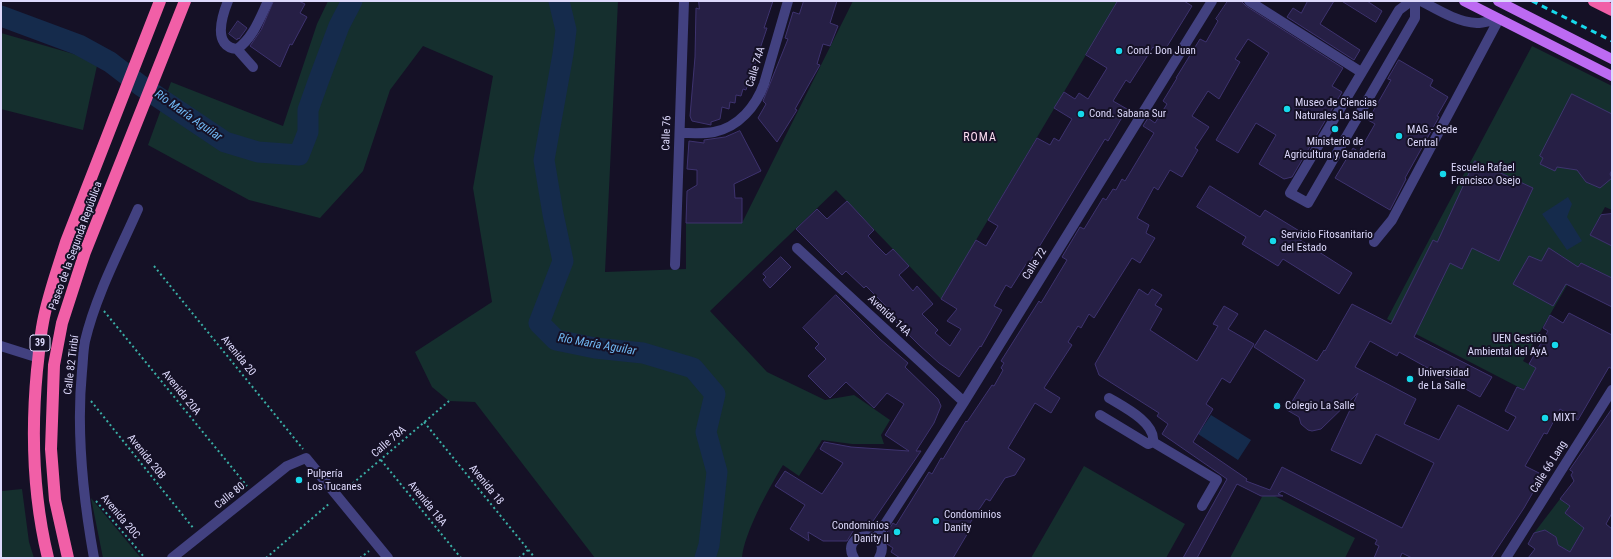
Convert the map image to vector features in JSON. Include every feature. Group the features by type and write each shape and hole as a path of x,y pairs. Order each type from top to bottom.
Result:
{"highway":[{"name":"Paseo de la Segunda República","path":"68,558 55,500 52,474 51,428 54,365 62,323 74,285 126,147 185,1"},
{"path":"1594,1 1612,10"},
{"name":"Paseo de la Segunda República","path":"48,558 38,506 34,454 34,406 43,322 53,282 66,242 158,4"}],"main road":[{"path":"1464,1 1612,76"},
{"path":"1498,1 1612,59"}],"street":[{"path":"228,1 221,26 221,37 224,44 231,49 237,49 244,45 251,36 268,1"},
{"name":"Calle 76","path":"674,265 684,1"},
{"name":"Calle 74A","path":"680,133 713,133 722,130 741,119 749,111 760,96 788,1"},
{"name":"Calle 72","path":"876,538 964,402 1212,1"},
{"path":"1249,1 1361,72"},
{"path":"1411,1 1399,10 1290,193 1308,203 1415,18 1415,1"},
{"path":"1421,1 1456,19 1467,22 1479,23 1499,19"},
{"path":"1374,242 1392,220 1499,19"},
{"path":"237,49 253,66"},
{"name":"Calle 82 Tiribí","path":"94,558 88,527 80,428 80,388 85,342 97,303 138,209"},
{"name":"Avenida 14A","path":"797,248 964,402"},
{"path":"1,346 38,358"},
{"name":"Calle 66 Lang","path":"1506,558 1612,390"},
{"path":"1109,398 1151,429 1154,436 1153,442"},
{"path":"1100,416 1148,444 1153,442 1217,480 1202,506"},
{"path":"306,458 388,558"},
{"name":"Calle 80","path":"172,558 287,466 306,458"},
{"path":"854,558 852,546 858,538 867,535 876,538 881,547 882,552 879,558"}],"path":[{"name":"Avenida 20","path":"154,266 301,446 306,458"},
{"name":"Avenida 20A","path":"97,303 253,493"},
{"name":"Avenida 20B","path":"80,388 199,536"},
{"name":"Calle 78A","path":"266,558 449,401"},
{"name":"Avenida 18","path":"424,422 535,558"},
{"name":"Avenida 18A","path":"381,460 461,558"},
{"name":"Avenida 20C","path":"84,486 145,558"},
{"path":"519,558 528,550"}],"green space":[{"path":"328,1 618,1 605,272 686,269 686,223 742,223 853,1 1118,1 941,299 836,190 710,311 767,372 825,400 854,395 890,420 881,435 884,444 852,444 822,440 799,476 783,465 764,498 752,524 747,536 742,558 595,558 475,402 449,401 432,387 415,352 492,302 473,188 493,76 423,46 390,90 363,171 320,218 249,200 148,145 171,82 283,126 317,24"},
{"path":"1,33 98,61 83,130 1,109"},
{"path":"1532,46 1612,86 1612,210 1605,207 1590,235 1612,246 1612,278 1580,263 1523,361 1536,368 1524,390 1387,319"},
{"path":"1084,466 1185,524 1166,558 1031,558"},
{"path":"22,489 29,542 34,558 1,558 1,490"},
{"path":"1265,491 1355,538 1345,558 1230,558"},
{"path":"91,498 141,558 103,558"},
{"path":"1560,499 1570,506 1565,513 1596,537 1606,524 1611,528 1603,539 1603,545 1582,531 1570,552 1558,545 1556,537 1545,530 1534,533"}],"water":[{"path":"1568,197 1572,204 1567,217 1582,241 1567,250 1542,214"},
{"path":"1211,415 1251,440 1238,460 1198,434"}],"building":[{"path":"274,1 299,1 305,4 300,13 307,17 292,45 290,44 280,67 250,46 261,30"},
{"path":"699,1 773,1 764,28 767,28 746,90 743,89 741,96 736,95 735,103 730,102 729,109 722,107 720,119 711,122 711,125 692,121 690,116 695,57 696,8 699,9"},
{"path":"804,1 837,1 830,23 838,26 830,46 823,44 817,64 820,65 795,109 797,110 777,142 758,118 766,104 763,101 788,39 785,38 793,12 799,14"},
{"path":"1118,1 1184,1 1192,6 1163,53 1153,47 1130,83 1126,80 1113,101 1127,109 1108,141 1105,139 1028,265 1026,264 1011,288 1006,285 994,306 1002,310 981,347 980,346 959,377 939,363 920,346 884,310 887,307 866,286 864,288 846,271 842,275 796,229 817,209 827,219 847,201 874,230 868,236 875,244 886,255 893,249 909,266 899,275 913,291 917,286 933,304 922,314 938,330 935,333 950,346 961,329 947,321 957,309 941,299 976,240 986,246 998,226 988,220 1037,138 1050,145 1054,138 1059,141 1072,119 1054,108 1064,92 1075,99 1079,93 1088,99 1107,68 1086,55"},
{"path":"1228,1 1241,1 1246,6 1343,68 1332,86 1342,92 1292,177 1284,179 1259,164 1276,135 1256,123 1238,153 1216,140 1269,53 1248,39 1235,59 1240,62 1219,99 1208,91 1192,116 1209,127 1195,148 1198,150 1182,177 1170,170 1158,190 1154,187 1137,218 1149,225 1146,233 1155,238 1140,263 1132,258 1094,318 1089,314 1081,328 1078,326 1068,342 1072,345 1044,388 1060,398 1051,413 1035,403 1008,448 1025,459 1015,475 1005,478 990,501 986,499 966,529 969,531 953,558 900,558 891,552 893,548 887,544 884,537 893,523 896,525 929,472 932,474 966,421 967,422 992,385 994,386 1003,370 1001,368 1004,363 1001,361 1039,301 1041,303 1067,260 1062,257 1080,227 1084,229 1103,198 1106,200 1113,189 1116,190 1122,179 1125,181 1154,133 1143,126 1148,118 1155,123 1167,104 1163,101 1176,78 1200,39 1206,42 1218,21 1216,19"},
{"path":"1308,1 1334,1 1320,24 1360,50 1354,60 1287,17 1293,8 1301,13"},
{"path":"1342,1 1367,1 1382,11 1376,22"},
{"path":"238,21 247,28 237,40 229,34"},
{"name":"MAG - Sede Central","path":"1399,60 1433,80 1430,86 1448,97 1437,116 1439,117 1405,178 1406,179 1390,210 1335,178 1353,148 1359,152 1375,124 1368,120 1391,80 1388,79"},
{"path":"1572,94 1612,114 1612,170 1610,174 1612,178 1600,188 1586,182 1577,170 1557,167 1555,171 1540,164 1543,158 1540,156"},
{"path":"740,131 761,171 734,184 735,198 742,198 742,223 686,223 687,191 697,185 697,170 687,169 689,141 704,143 704,140 725,137"},
{"path":"1475,161 1533,188 1499,261 1472,248 1462,269 1450,263 1414,337 1492,377 1480,397 1399,352 1397,356 1370,341 1355,367 1416,399 1404,424 1439,440 1458,405 1508,431 1516,417 1505,411 1517,387 1524,390 1536,368 1529,364 1548,331 1543,328 1550,315 1563,323 1569,313 1612,335 1612,369 1609,367 1578,420 1560,409 1547,434 1544,433 1525,466 1543,475 1524,508 1491,558 1412,558 1402,553 1400,558 1374,558 1379,546 1375,544 1377,540 1282,491 1278,494 1283,496 1261,496 1237,484 1197,558 1183,558 1227,479 1162,434 1168,424 1157,416 1159,413 1099,375 1095,364 1139,289 1148,295 1152,289 1162,295 1155,305 1162,309 1150,330 1197,361 1218,326 1213,324 1224,306 1238,314 1228,329 1254,344 1230,383 1222,378 1206,404 1213,409 1193,442 1247,479 1246,481 1270,490 1282,467 1402,528 1434,463 1376,434 1361,464 1331,450 1358,393 1321,429 1312,431 1308,430 1301,424 1299,417 1287,410 1305,380 1254,347 1265,330 1317,361 1324,350 1325,351 1352,304 1391,324 1433,240 1437,242"},
{"name":"Servicio Fitosanitario del Estado","path":"1210,186 1260,217 1265,210 1301,232 1297,238 1352,273 1339,294 1283,259 1278,266 1242,244 1246,237 1197,207"},
{"path":"1612,214 1612,246 1590,235 1601,215"},
{"path":"1549,248 1578,267 1581,263 1612,278 1612,307 1566,284 1553,306 1513,284 1529,256 1541,261"},
{"path":"781,257 791,267 770,288 763,280 766,277 763,274"},
{"path":"836,295 880,339 908,363 905,367 938,399 941,406 934,423 916,451 921,451 871,524 866,521 855,528 847,541 823,541 808,532 809,541 790,529 805,505 775,486 785,471 822,494 843,463 820,449 824,442 851,447 909,451 885,435 904,404 887,393 874,408 846,382 830,398 808,376 826,359 815,348 819,344 803,328"},
{"path":"1612,409 1612,513 1606,524 1612,529 1612,558 1528,558 1535,549 1528,544 1534,533 1545,530 1556,537 1558,545 1570,552 1584,528 1565,513 1570,506 1560,499 1574,481 1571,475 1573,472 1570,470"}],"waterway":[{"name":"Río María Aguilar","path":"1,16 79,45 110,62 140,85 225,142 258,152 299,155 308,132 308,110 339,26 352,1"},
{"name":"Río María Aguilar","path":"559,1 566,30 544,160 563,261 539,323 556,340 595,348 643,353 693,368 715,394 706,432 717,472 709,545 705,558"}],"railway":[{"path":"1532,1 1612,41"}],"place":[{"name":"Cond. Don Juan","path":"1119,51"},
{"name":"Museo de Ciencias Naturales La Salle","path":"1287,109"},
{"name":"Cond. Sabana Sur","path":"1081,114"},
{"name":"Ministerio de Agricultura y Ganadería","path":"1335,129"},
{"name":"MAG - Sede Central","path":"1399,136"},
{"name":"Escuela Rafael Francisco Osejo","path":"1443,174"},
{"name":"Servicio Fitosanitario del Estado","path":"1273,241"},
{"name":"UEN Gestión Ambiental del AyA","path":"1555,345"},
{"name":"Universidad de La Salle","path":"1410,379"},
{"name":"Colegio La Salle","path":"1277,406"},
{"name":"MIXT","path":"1545,418"},
{"name":"Pulpería Los Tucanes","path":"299,480"},
{"name":"Condominios Danity","path":"936,521"},
{"name":"Condominios Danity II","path":"897,532"}],"district":[{"name":"ROMA","path":"980,138"}]}
